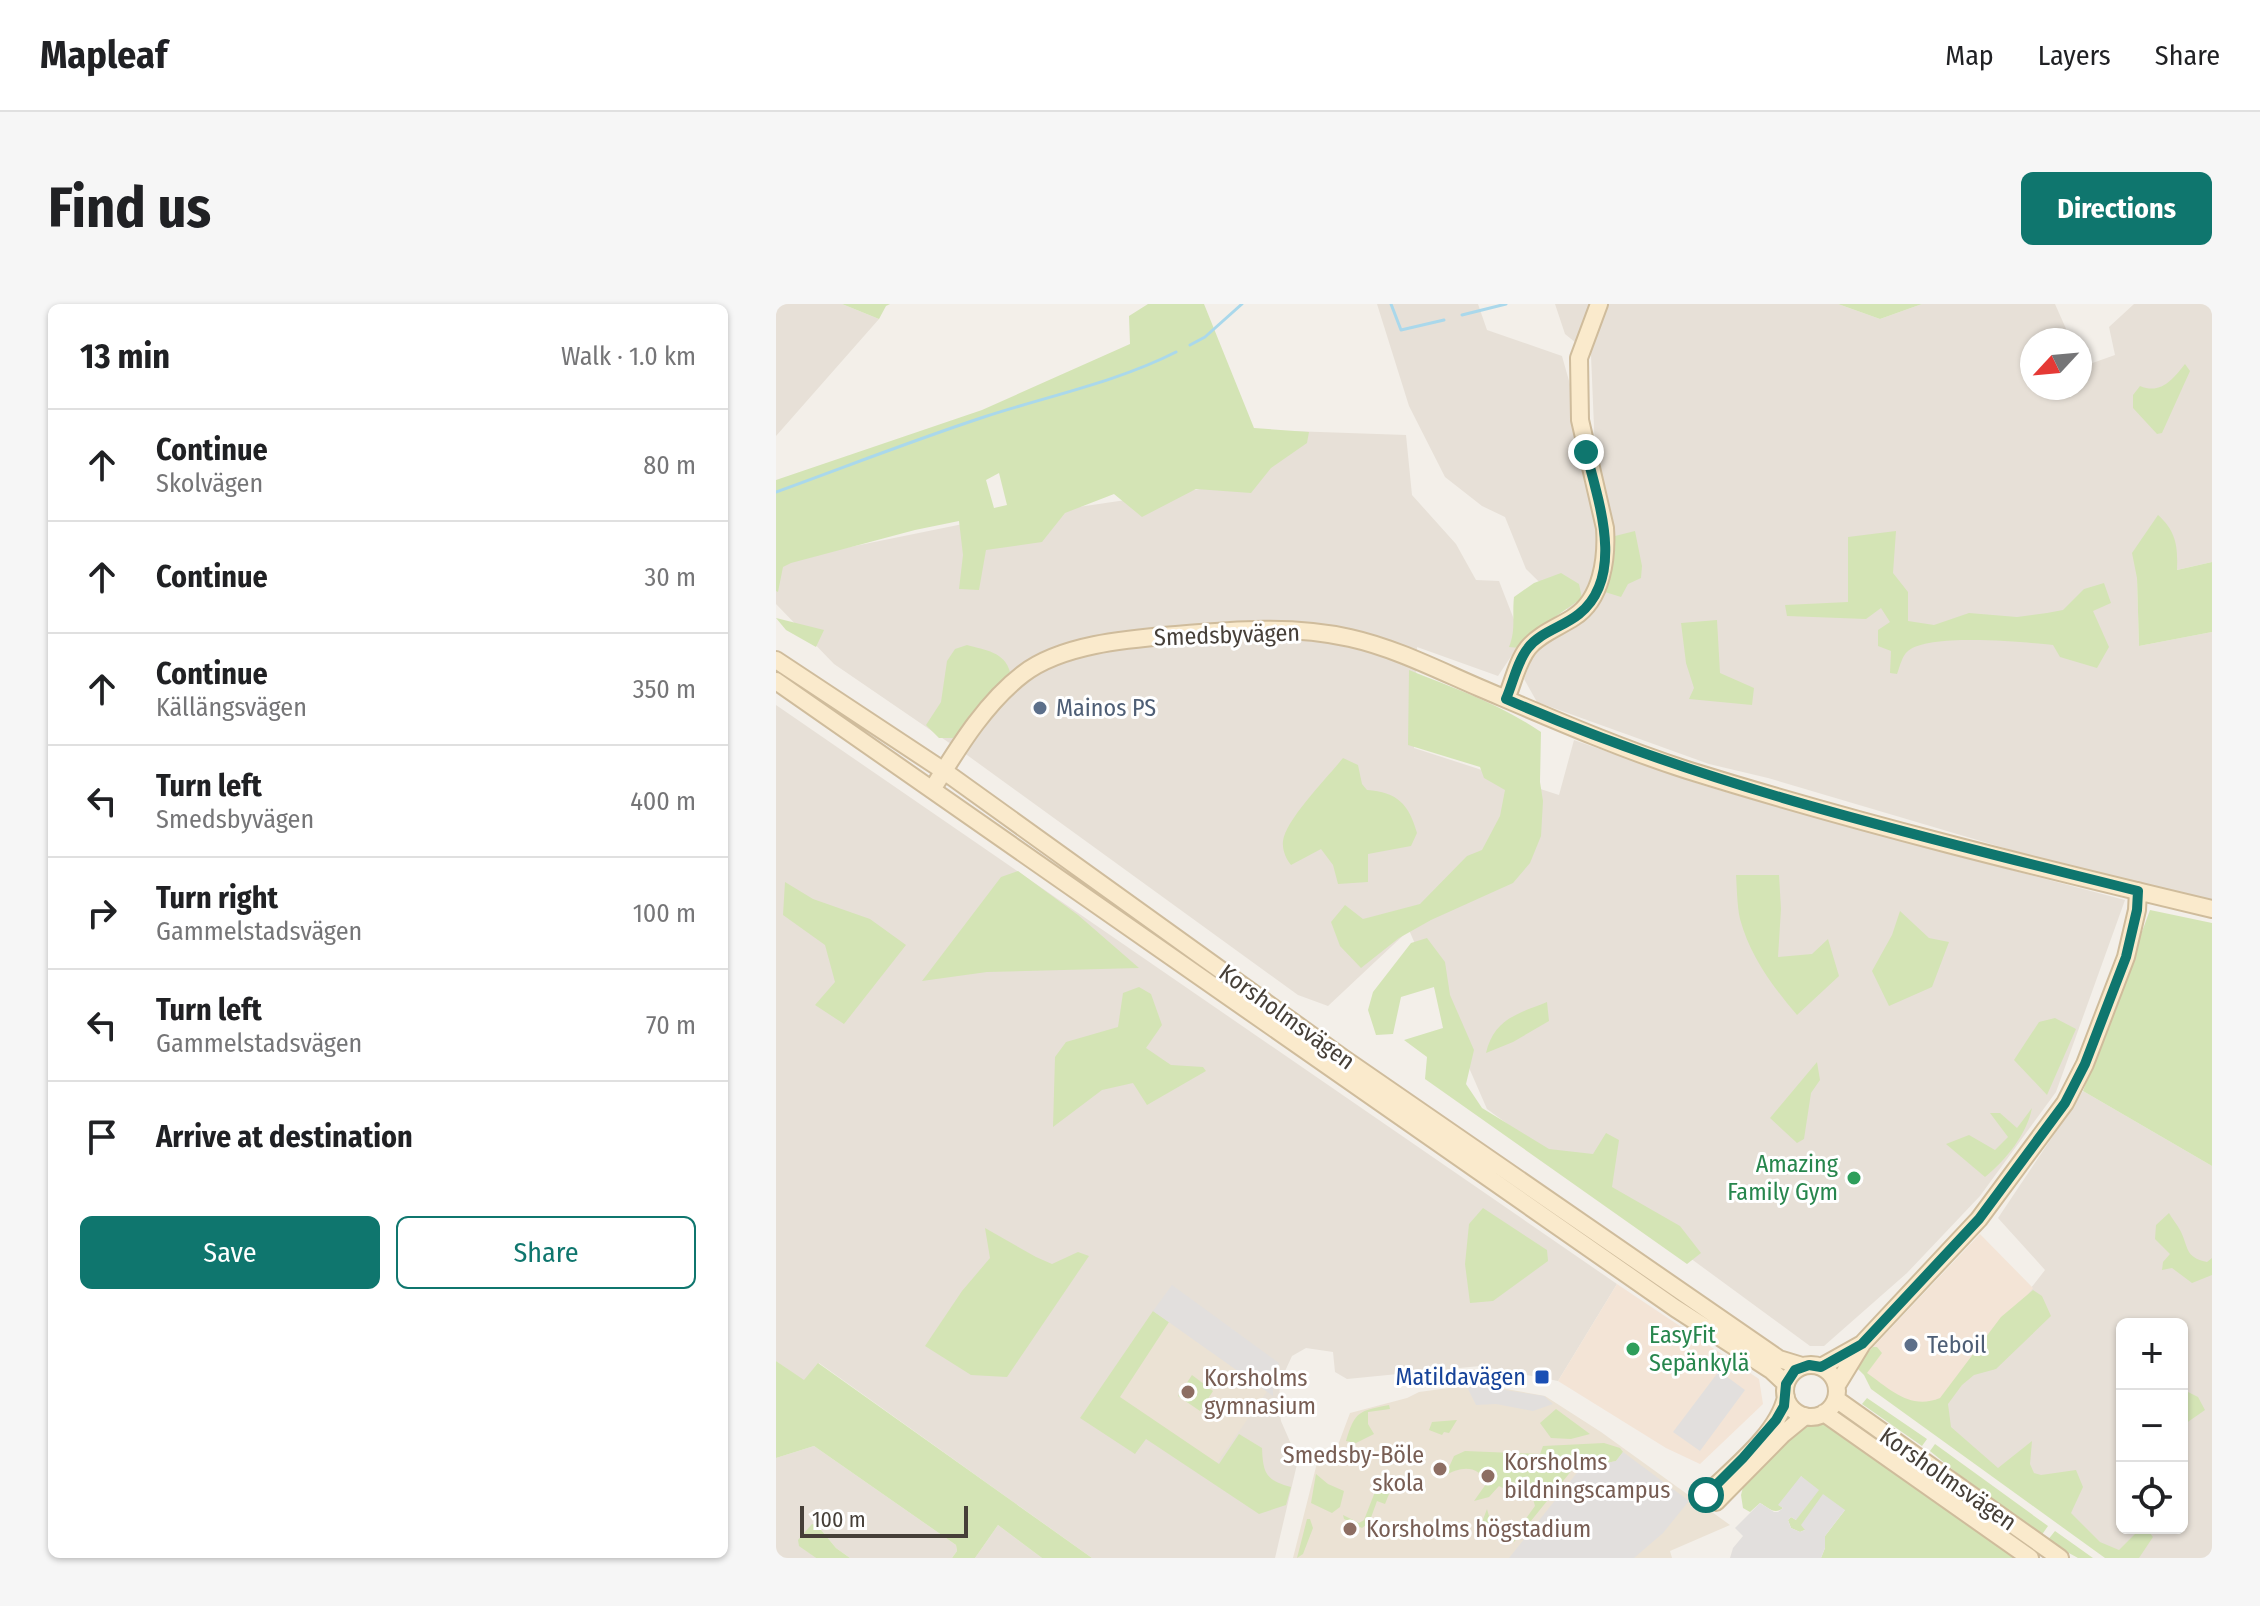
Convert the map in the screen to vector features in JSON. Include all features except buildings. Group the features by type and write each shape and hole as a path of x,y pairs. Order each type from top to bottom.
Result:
{"main road":[{"path":"1506,699 1528,649 1578,615 1593,597 1602,573 1605,528 1580,420 1579,358 1599,304"},
{"name":"Smedsbyvägen","path":"933,788 981,716 1006,688 1025,672 1055,656 1148,638 1227,631 1297,630 1350,638 1403,655 1558,722 1678,767 1793,803 2212,909"},
{"name":"Korsholmsvägen","path":"776,660 944,771 1343,1058 1779,1359 1802,1366"},
{"name":"Korsholmsvägen","path":"776,681 1662,1299 1771,1370 1786,1390"},
{"path":"1862,1344 1821,1367 1802,1366 1795,1370 1786,1390 1784,1406 1768,1432 1711,1499 1805,1416 1824,1413 1862,1344 1979,1219 2065,1103 2085,1064 2126,957 2137,910 2138,891"},
{"path":"1821,1367 1834,1377 1836,1392"},
{"path":"1786,1390 1793,1409 1805,1416"},
{"name":"Korsholmsvägen","path":"1836,1392 2060,1558"},
{"name":"Korsholmsvägen","path":"1824,1413 2030,1558"}],"shaded area":[{"path":"776,304 842,304 879,319 776,436"},
{"path":"1377,304 1478,304 1487,330 1562,356 1580,420 1595,451 1591,355 1565,334 1555,304 1838,304 1880,319 1922,304 2055,304 2066,328 2020,328 2020,400 2092,400 2092,363 2115,355 2109,327 2134,304 2212,304 2212,562 2137,579 2139,646 2212,632 2212,904 2156,893 1768,778 1709,764 1537,702 1524,679 1534,652 1580,622 1526,569 1505,517 1482,506 1445,477 1409,406"},
{"path":"1291,431 1406,435 1412,495 1456,544 1476,580 1499,581 1522,640 1498,676 1417,647 1414,748 1559,795 1574,740 1705,786 2125,900 2056,1092 1980,1196 1907,1273 1824,1346 1810,1346 1487,1109 1409,930 1328,1006 1298,995 967,755 834,664 776,604 776,562 963,524 1248,482"},
{"path":"776,705 1617,1284 1558,1381 1480,1366 1347,1379 1335,1372 1333,1352 1306,1348 1292,1356 1280,1382 1281,1421 1298,1460 1275,1558 1092,1558 819,1363 804,1381 776,1361"},
{"path":"2083,1091 2212,1166 2212,1558 2118,1558 1925,1424 2045,1270 1998,1218"},
{"path":"1980,1234 2033,1288 1925,1424 1856,1365"},
{"path":"1617,1284 1759,1379 1763,1404 1700,1464 1666,1448 1558,1381"},
{"path":"1172,1285 1279,1363 1273,1378 1273,1396 1153,1311"},
{"name":"Korsholms gymnasium","path":"1162,1309 1270,1387 1212,1470 1107,1397"},
{"path":"1719,1371 1745,1390 1700,1451 1673,1432"},
{"name":"Korsholms bildningscampus","path":"1478,1384 1545,1396 1601,1432 1730,1525 1670,1551 1672,1558 1293,1558 1318,1459 1338,1445 1350,1413 1419,1392"},
{"path":"1467,1387 1544,1396 1553,1404 1533,1411 1496,1404 1476,1405"},
{"path":"814,1446 956,1545 957,1551 952,1558 850,1558 836,1548 817,1525 799,1545 816,1558 776,1558 776,1458"},
{"path":"1623,1452 1689,1501 1663,1533 1634,1558 1509,1558 1580,1469 1616,1461"},
{"path":"1801,1476 1819,1490 1796,1520 1791,1517 1788,1520 1791,1528 1800,1532 1805,1530 1801,1525 1823,1494 1845,1510 1825,1536 1821,1558 1730,1558 1733,1548 1743,1536 1735,1528 1760,1503 1778,1512 1783,1508 1778,1505"},
{"path":"998,1525 1042,1558 975,1558"}],"green space":[{"path":"842,304 890,304 879,319"},
{"path":"1148,304 1204,304 1254,428 1309,432 1307,443 1271,468 1251,493 1196,489 1142,517 1114,494 1065,513 1042,542 986,550 979,590 959,589 963,555 959,521 791,563 783,567 776,591 776,480 982,410 1130,344 1129,316","holes":["999,473 1007,505 994,508 986,480"]},
{"path":"1838,304 1922,304 1880,319"},
{"path":"2185,364 2190,371 2162,433 2157,434 2133,408 2133,395 2140,386 2154,388 2166,384"},
{"path":"2158,515 2175,540 2177,570 2212,562 2212,632 2139,646 2137,578 2132,553"},
{"path":"1635,531 1642,566 1641,578 1628,584 1621,597 1605,592 1615,536"},
{"path":"1896,531 1893,573 1908,592 1908,621 1934,625 1969,613 2017,617 2063,610 2084,589 2104,583 2111,603 2093,611 2109,647 2097,668 2060,657 2053,645 1956,640 1919,645 1906,653 1897,674 1890,673 1891,651 1878,646 1878,630 1890,622 1881,608 1866,619 1787,616 1785,605 1848,602 1848,537"},
{"path":"1561,573 1579,584 1582,598 1541,627 1519,648 1509,647 1514,597 1534,583"},
{"path":"776,618 824,630 816,647 786,630"},
{"path":"1717,620 1720,673 1754,688 1752,705 1689,699 1694,688 1686,663 1681,623"},
{"path":"967,645 999,656 1010,672 953,738 939,738 926,725 941,702 947,661 955,649"},
{"path":"1409,670 1493,705 1541,732 1541,836 1530,863 1513,883 1431,920 1399,938 1361,968 1340,946 1331,922 1345,905 1363,919 1420,904 1467,856 1482,850 1500,816 1505,790 1484,778 1480,767 1408,745"},
{"path":"1343,758 1358,765 1362,784 1367,790 1386,793 1406,807 1417,833 1411,846 1368,854 1368,882 1338,884 1333,865 1321,849 1291,865 1284,851 1283,841 1292,821"},
{"path":"1018,871 1078,915 1139,968 987,972 922,981 1001,877"},
{"path":"1736,875 1779,875 1781,909 1778,957 1812,954 1828,939 1839,976 1797,1015 1771,982 1750,946 1740,919"},
{"path":"785,882 813,899 870,919 906,945 844,1024 815,1005 835,982 825,945 783,915"},
{"path":"2150,910 2212,923 2212,1166 2083,1091"},
{"path":"1900,911 1929,938 1949,942 1932,987 1889,1006 1872,971 1892,935"},
{"path":"1427,938 1445,962 1450,995 1474,1050 1466,1084 1482,1108 1549,1149 1593,1154 1606,1133 1619,1140 1612,1187 1680,1226 1701,1253 1687,1264 1425,1079 1427,1057 1404,1040 1443,1028 1434,987 1401,997 1393,1034 1376,1035 1368,1010 1373,992 1411,943"},
{"path":"1139,987 1151,994 1162,1025 1146,1048 1171,1065 1203,1067 1206,1071 1147,1105 1133,1083 1102,1090 1053,1127 1055,1057 1066,1042 1118,1027 1123,993"},
{"path":"1547,1002 1549,1021 1513,1042 1486,1053 1495,1032 1508,1019"},
{"path":"2055,1018 2076,1029 2047,1095 2014,1060 2039,1022"},
{"path":"1817,1062 1820,1080 1811,1093 1804,1139 1797,1143 1770,1118"},
{"path":"2032,1108 2026,1127 2014,1146 1985,1177 1946,1144 1969,1135 1995,1150 2008,1137 1990,1113 2000,1113 2017,1128"},
{"path":"1483,1208 1547,1250 1548,1261 1493,1301 1470,1303 1465,1264 1469,1224"},
{"path":"2169,1213 2191,1254 2207,1262 2212,1258 2212,1275 2192,1283 2172,1268 2162,1270 2163,1262 2170,1254 2155,1239 2156,1225"},
{"path":"985,1228 1052,1264 1078,1252 1089,1256 1007,1377 971,1375 925,1346 962,1291 990,1258"},
{"path":"2033,1290 2042,1296 2051,1316 1996,1369 1974,1375 1962,1385 1948,1404 1951,1427 1998,1468 2032,1441 2030,1464 2034,1473 2041,1475 2076,1470 2083,1487 2071,1513 2100,1542 2119,1550 2135,1534 2151,1534 2153,1537 2139,1558 2105,1558 1871,1389 1855,1366 1873,1347 1877,1347 1882,1353 1867,1373 1910,1400 1919,1402 1940,1398 2001,1317"},
{"path":"1153,1311 1169,1322 1120,1397 1219,1464 1239,1434 1262,1448 1263,1464 1268,1475 1276,1482 1291,1487 1286,1505 1259,1514 1146,1439 1135,1454 1080,1418"},
{"path":"776,1361 804,1380 818,1363 1092,1558 1042,1558 998,1525 975,1558 952,1558 957,1551 956,1545 814,1446 776,1458"},
{"path":"1192,1375 1213,1391 1200,1411 1178,1396"},
{"path":"2188,1392 2198,1397 2205,1410 2188,1422"},
{"path":"1867,1398 1927,1439 1922,1446 1862,1404"},
{"path":"1389,1405 1390,1409 1368,1412 1368,1424 1374,1434 1356,1443 1346,1441 1352,1424 1360,1414"},
{"path":"1556,1409 1590,1434 1571,1439 1551,1438 1540,1423"},
{"path":"1457,1420 1449,1433 1442,1435 1429,1430 1432,1422"},
{"path":"1830,1422 2000,1547 2021,1558 1821,1558 1825,1536 1845,1510 1802,1525 1807,1529 1800,1532 1791,1528 1788,1520 1791,1517 1796,1520 1802,1476 1779,1505 1783,1508 1780,1510 1772,1510 1760,1503 1750,1512 1743,1508 1741,1495 1745,1479 1781,1441 1807,1423"},
{"path":"1604,1443 1623,1452 1616,1461 1572,1470 1514,1542 1493,1532 1495,1527 1482,1522 1487,1509 1491,1523 1514,1535 1535,1506 1531,1492 1510,1492 1499,1486 1489,1497 1474,1501 1486,1484 1479,1473 1463,1469 1445,1476 1454,1456 1465,1451 1540,1454 1543,1446"},
{"path":"1935,1444 2048,1526 2041,1536 1930,1451"},
{"path":"1316,1474 1344,1491 1340,1507 1332,1513 1311,1503"},
{"path":"1382,1474 1395,1479 1385,1504 1377,1501 1369,1523 1362,1528 1344,1519 1343,1515 1359,1523 1364,1520"},
{"path":"1307,1519 1310,1519 1313,1528 1303,1554 1297,1558"},
{"path":"812,1524 817,1525 836,1548 850,1558 816,1558 799,1546 798,1540"},
{"path":"2055,1531 2093,1558 2078,1558 2047,1541"}],"waterway":[{"path":"1190,345 1205,337 1242,304"},
{"path":"1391,304 1401,330 1444,320"},
{"path":"1462,315 1506,304"},
{"path":"776,492 1008,409 1130,372 1176,352"}],"place":[{"name":"Mainos PS","path":"1040,708"},
{"name":"Amazing Family Gym","path":"1854,1178"},
{"name":"Teboil","path":"1911,1345"},
{"name":"EasyFit Sepänkylä","path":"1633,1349"},
{"name":"Matildavägen","path":"1542,1377"},
{"name":"Korsholms gymnasium","path":"1188,1392"},
{"name":"Smedsby-Böle skola","path":"1440,1469"},
{"name":"Korsholms bildningscampus","path":"1488,1476"},
{"name":"Korsholms högstadium","path":"1350,1529"}],"route":[{"path":"1586,452 1605,528 1602,573 1593,597 1578,615 1528,649 1506,699 1678,767 1793,803 2138,891 2137,910 2126,957 2085,1064 2065,1103 1979,1219 1862,1344 1821,1367 1802,1366 1789,1376 1784,1406 1768,1432 1706,1495"}]}
